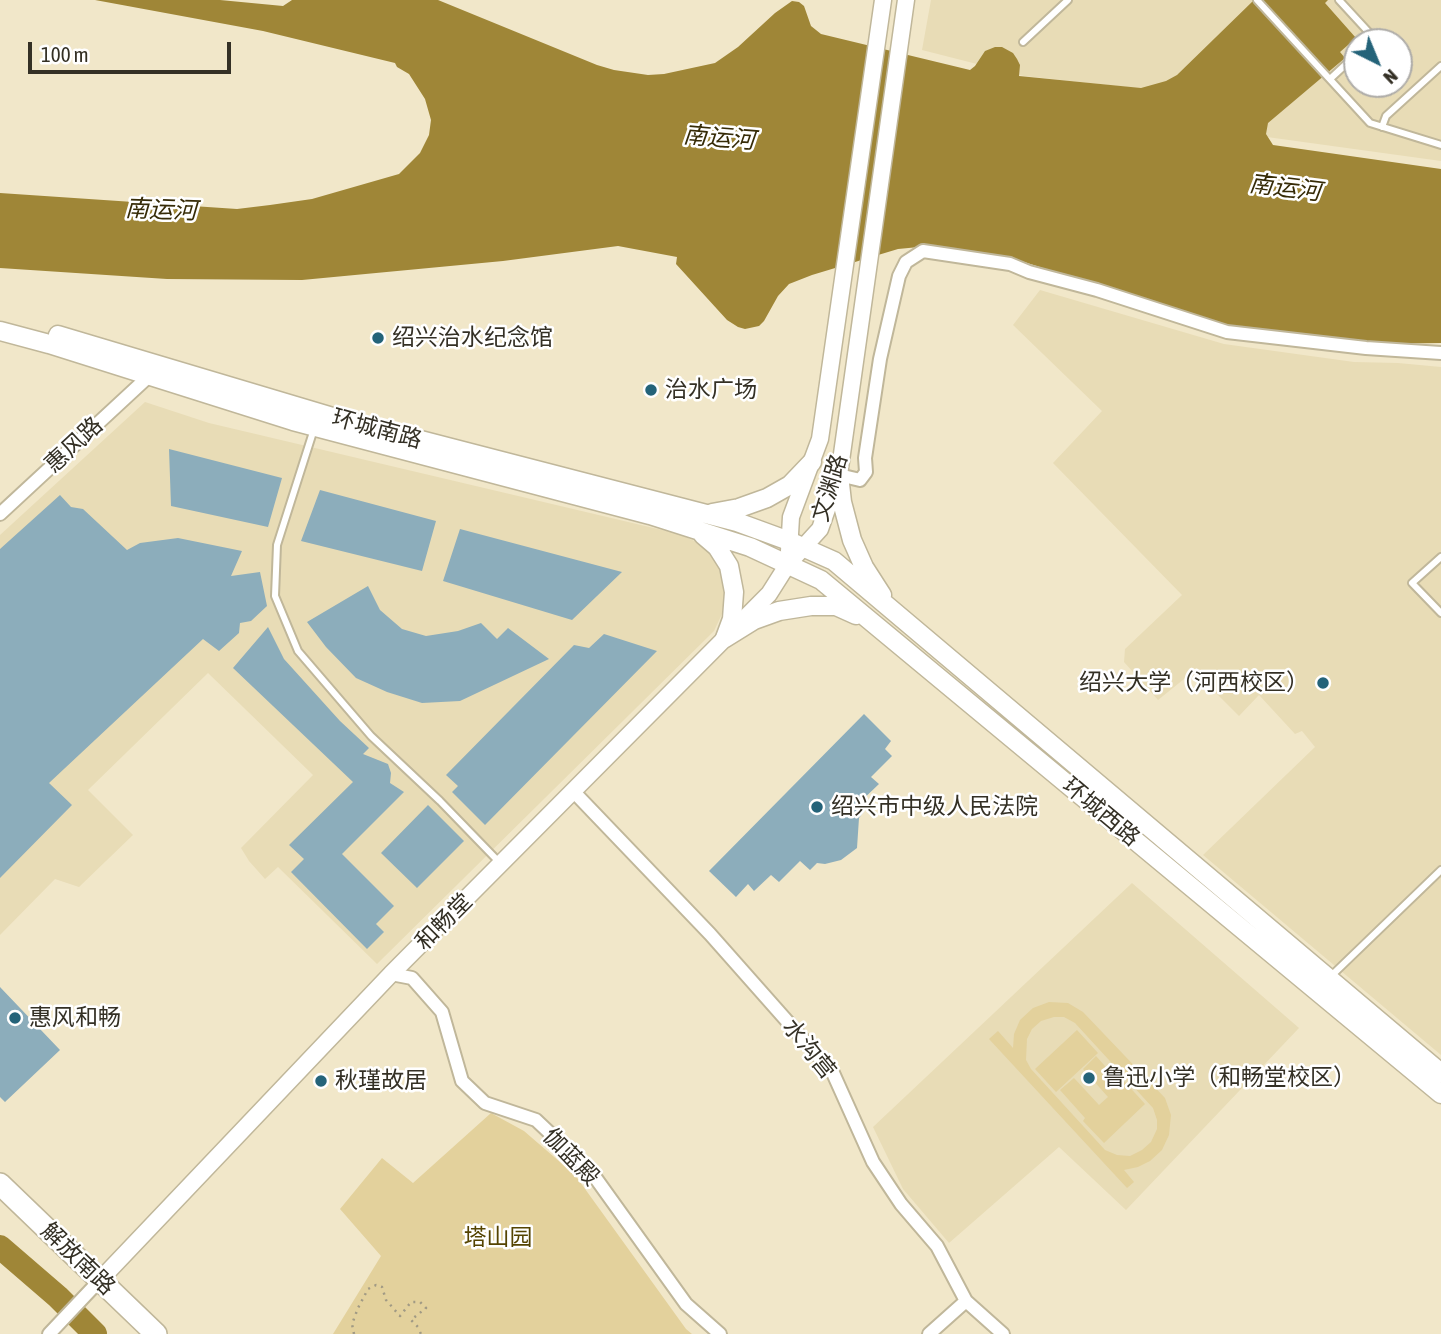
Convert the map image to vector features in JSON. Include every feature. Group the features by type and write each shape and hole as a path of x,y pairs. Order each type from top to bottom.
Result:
{"main road":[{"name":"环城南路","path":"0,319 317,420 750,547"},
{"name":"环城南路","path":"0,331 49,344 148,377 757,528"},
{"path":"708,514 739,508 767,498 790,485 812,463"},
{"path":"839,475 842,502 852,540 864,567 900,617"},
{"path":"685,526 708,537 729,566 733,592 732,619 725,638"},
{"name":"环城西路","path":"757,528 834,561 1441,1073"},
{"name":"环城西路","path":"750,547 821,580 1441,1094"},
{"path":"725,638 754,620 779,611 811,606 836,606 859,616 885,633"},
{"name":"解放南路","path":"0,1184 85,1297 156,1334"},
{"name":"解放南路","path":"0,1205 85,1297 139,1334"}],"street":[{"name":"文渊路","path":"788,564 796,544 791,517 820,439 883,0"},
{"name":"文渊路","path":"796,544 820,529 839,475 906,0"},
{"path":"839,475 860,480 866,472 865,458 880,359 899,276 906,262 923,251 1010,264 1227,332 1366,348 1441,352"},
{"name":"惠风路","path":"0,514 148,377"},
{"name":"和畅堂","path":"85,1297 391,974 768,594 788,564"},
{"name":"水沟营","path":"573,792 710,934 833,1073 873,1162 901,1204 937,1246 966,1301 1003,1334"},
{"name":"伽蓝殿","path":"391,974 412,978 442,1012 462,1081 485,1103 536,1120 592,1173 686,1304 720,1334"},
{"path":"49,1334 85,1297"},
{"path":"929,1334 966,1301"}],"lane":[{"path":"1023,42 1068,0"},
{"path":"1257,0 1370,123 1441,145"},
{"path":"1339,0 1365,28"},
{"path":"1382,127 1386,116 1441,66"},
{"path":"1330,79 1343,67"},
{"path":"317,420 277,545 275,596 298,651 371,736 501,864"},
{"path":"1441,557 1412,583 1441,613"},
{"path":"1328,978 1441,870"}],"path":[{"path":"354,1334 352,1324 358,1308 368,1289 376,1285 382,1287 386,1300 400,1316 411,1302 420,1302 426,1308 411,1320 418,1327"}],"shaded area":[{"path":"931,0 1441,0 1441,161 1267,137 1155,90 1024,76 922,50"},
{"name":"绍兴大学（河西校区）","path":"1040,290 1224,344 1354,362 1441,367 1441,1055 1203,855 1315,747 1302,731 1295,734 1259,695 1239,716 1194,671 1158,700 1124,662 1125,649 1182,595 1053,463 1102,411 1013,325"},
{"path":"145,402 209,423 679,534 712,549 724,577 728,601 714,631 377,964 278,867 265,879 241,848 313,775 208,673 88,790 133,835 79,887 55,879 0,935 0,535"},
{"name":"鲁迅小学（和畅堂校区）","path":"1132,883 1299,1028 1126,1210 1059,1147 949,1243 903,1189 873,1127"}],"green space":[{"path":"1049,1002 1068,1003 1083,1012 1165,1098 1171,1115 1169,1135 1162,1150 1150,1161 1124,1170 1134,1182 1127,1188 989,1039 998,1031 1013,1048 1014,1034 1020,1020 1033,1008","holes":["1064,1017 1075,1023 1153,1108 1157,1129 1151,1142 1142,1150 1130,1156 1105,1150 1031,1069 1026,1060 1027,1039 1032,1029 1041,1021"]},
{"path":"1077,1030 1098,1053 1056,1092 1035,1069"},
{"path":"1096,1056 1121,1084 1125,1082 1145,1104 1104,1143 1083,1121 1085,1118 1060,1090 1074,1078 1099,1105 1108,1097 1083,1069"},
{"name":"塔山园","path":"491,1113 524,1131 575,1175 692,1334 333,1334 381,1256 340,1209 382,1158 413,1183"}],"water":[{"name":"南运河","path":"95,0 220,0 283,6 292,0 438,0 597,65 648,75 715,63 792,1 804,6 811,26 821,34 970,70 985,51 1002,47 1013,53 1017,59 1020,65 1019,76 1141,88 1177,75 1254,0 1328,0 1325,3 1347,28 1343,28 1343,49 1340,52 1343,60 1268,123 1266,134 1273,145 1441,169 1441,343 1361,344 1231,329 1015,259 919,247 898,249 789,284 778,296 764,321 759,326 745,329 727,320 676,264 677,257 618,246 503,261 302,280 167,279 0,268 0,193 237,209 312,199 399,174 420,153 429,135 431,120 425,99 409,74 395,63 263,31"}],"building":[{"path":"169,449 282,478 268,527 171,506"},
{"path":"320,490 436,521 422,571 301,541"},
{"path":"60,495 71,507 83,509 127,550 140,543 178,538 242,551 231,576 260,572 267,606 251,621 240,623 239,633 219,651 203,639 49,783 72,805 0,878 0,549"},
{"path":"460,529 622,572 572,620 443,581"},
{"path":"368,586 380,610 402,629 426,636 458,631 481,623 497,639 508,628 549,659 460,701 422,703 387,692 356,678 326,647 307,622"},
{"path":"268,627 284,659 340,721 369,748 363,754 388,764 390,783 404,792 342,854 394,906 376,924 384,932 367,949 291,872 304,859 289,845 353,782 233,668"},
{"path":"604,634 657,651 485,825 452,792 458,786 446,775 574,645 589,648"},
{"name":"绍兴市中级人民法院","path":"864,714 891,741 885,749 892,756 871,777 879,784 858,804 865,810 859,818 857,848 841,860 817,863 810,870 800,861 779,882 771,875 754,891 748,884 736,897 709,871"},
{"path":"428,805 464,841 417,888 381,853"},
{"name":"惠风和畅","path":"0,987 60,1050 5,1102 0,1097"}],"waterway":[{"path":"0,1247 58,1297 95,1334"}],"place":[{"name":"绍兴治水纪念馆","path":"378,338"},
{"name":"治水广场","path":"651,390"},
{"name":"绍兴大学（河西校区）","path":"1323,683"},
{"name":"绍兴市中级人民法院","path":"817,807"},
{"name":"惠风和畅","path":"15,1018"},
{"name":"鲁迅小学（和畅堂校区）","path":"1089,1078"},
{"name":"秋瑾故居","path":"321,1081"}]}
